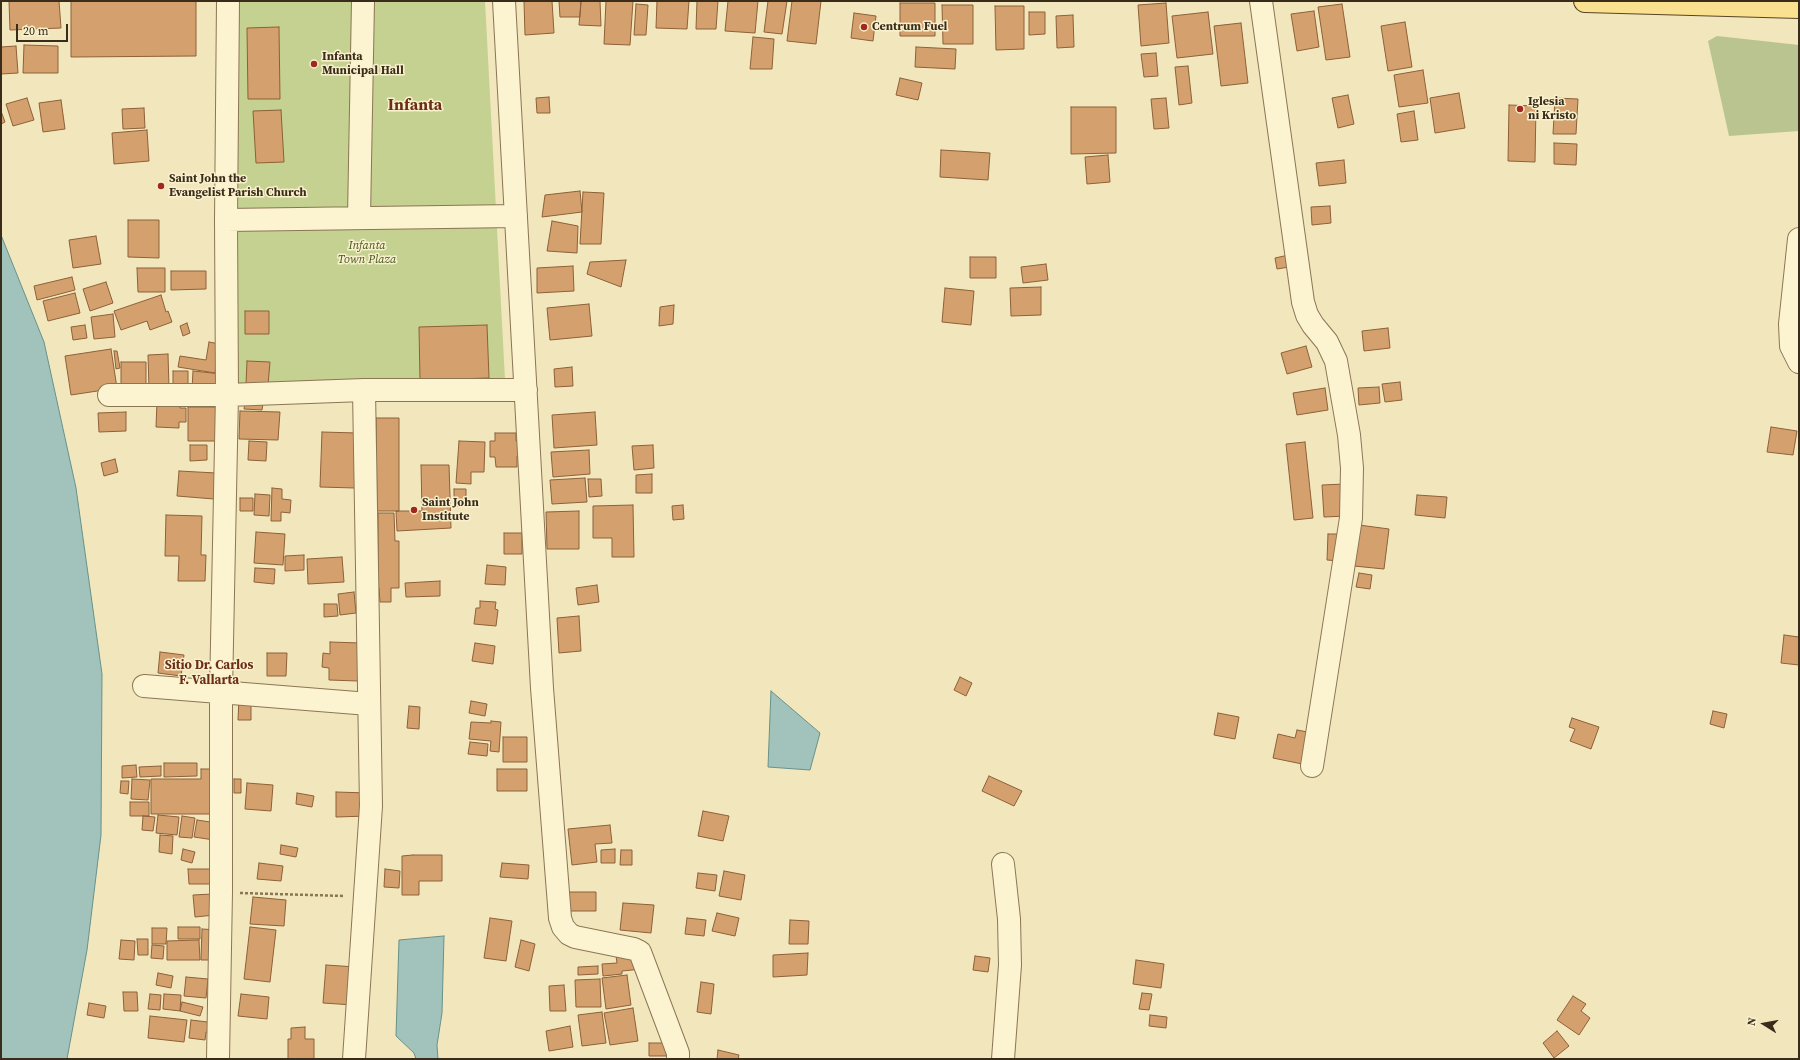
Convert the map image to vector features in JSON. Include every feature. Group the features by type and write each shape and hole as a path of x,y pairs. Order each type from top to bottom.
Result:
{"main road":[{"path":"1585,1 1799,7"}],"street":[{"path":"218,1059 222,892 221,692 227,395 226,220 228,1"},
{"path":"359,217 362,1"},
{"path":"504,1 542,688 560,918 562,927 568,934 575,937 634,949 640,952 678,1053 678,1059"},
{"path":"1261,1 1303,302 1307,315 1327,342 1336,361 1352,468 1351,518 1312,766"},
{"path":"226,220 516,216"},
{"path":"1799,240 1790,324 1791,346 1799,362"},
{"path":"109,395 227,395 364,390 526,390"},
{"path":"354,1059 371,806 364,390"},
{"path":"144,686 369,704"},
{"path":"1003,864 1009,919 1010,965 1003,1059"}],"path":[{"path":"222,892 366,897"}],"green space":[{"name":"Infanta Town Plaza","path":"236,1 485,1 505,380 237,389"},
{"path":"1717,36 1799,45 1799,131 1729,136 1708,41"}],"water":[{"path":"1,235 44,342 76,488 102,674 101,835 87,950 67,1059 1,1059"},
{"path":"771,691 820,733 810,770 768,767"},
{"path":"444,936 442,1013 437,1045 438,1059 416,1059 414,1053 396,1036 399,940"}],"building":[{"path":"9,1 59,1 61,28 10,30"},
{"path":"71,1 196,1 196,56 71,57"},
{"path":"524,1 552,1 554,33 525,35"},
{"path":"559,1 581,1 580,17 560,17"},
{"path":"581,1 600,1 601,26 579,25"},
{"path":"606,1 633,1 630,45 604,44"},
{"path":"657,1 689,1 687,29 656,28"},
{"path":"697,1 718,1 716,29 696,29"},
{"path":"728,1 758,1 755,33 725,31"},
{"path":"768,1 787,1 782,34 764,32"},
{"path":"792,1 821,1 816,44 787,41"},
{"path":"900,3 935,3 935,36 900,36"},
{"path":"1166,3 1169,43 1141,46 1138,5"},
{"path":"636,4 648,5 646,35 634,35"},
{"path":"1342,4 1350,57 1326,60 1318,7"},
{"path":"942,5 973,5 973,44 943,44"},
{"path":"995,6 1024,6 1024,49 996,50"},
{"path":"1314,11 1319,47 1297,51 1291,14"},
{"path":"1029,12 1045,12 1045,34 1029,35"},
{"path":"1208,12 1213,54 1177,58 1172,16"},
{"name":"Centrum Fuel","path":"854,13 876,16 873,41 851,38"},
{"path":"1073,15 1074,47 1057,48 1056,16"},
{"path":"1405,22 1412,67 1388,71 1381,26"},
{"path":"1241,23 1248,83 1221,86 1214,26"},
{"path":"279,27 280,99 248,99 247,28"},
{"path":"753,37 774,39 772,69 750,69"},
{"path":"24,45 58,46 58,73 23,73"},
{"path":"16,46 18,73 1,74 1,47"},
{"path":"916,47 956,49 955,69 915,67"},
{"path":"1156,53 1158,76 1144,77 1141,54"},
{"path":"1188,66 1192,103 1179,105 1175,67"},
{"path":"1423,70 1428,103 1399,107 1394,75"},
{"path":"900,78 922,83 918,100 896,95"},
{"path":"1459,93 1465,128 1435,133 1430,98"},
{"path":"1348,95 1354,124 1338,128 1332,98"},
{"path":"549,97 550,113 537,113 536,98"},
{"path":"27,98 34,120 13,126 6,104"},
{"path":"1166,98 1169,128 1154,129 1151,99"},
{"path":"1555,98 1578,99 1576,134 1553,134"},
{"path":"61,100 65,129 43,132 39,103"},
{"path":"1509,105 1536,106 1535,162 1508,161"},
{"path":"1071,107 1116,107 1116,153 1071,154"},
{"path":"144,108 145,128 123,129 122,109"},
{"path":"281,110 284,162 256,163 253,111"},
{"path":"1,111 5,122 1,124"},
{"path":"1414,111 1418,140 1401,142 1397,114"},
{"path":"147,130 149,161 114,164 112,133"},
{"path":"1554,143 1577,144 1576,165 1554,164"},
{"path":"941,150 990,153 988,180 940,177"},
{"path":"1108,155 1110,182 1087,184 1085,157"},
{"path":"1344,160 1346,183 1319,186 1316,163"},
{"path":"580,191 582,212 542,217 545,195"},
{"path":"583,192 604,193 601,244 580,244"},
{"path":"1330,206 1331,223 1312,225 1311,207"},
{"path":"128,220 159,220 159,258 128,257"},
{"path":"552,221 578,226 577,253 547,251"},
{"path":"96,236 101,264 73,268 69,240"},
{"path":"1293,254 1295,266 1277,269 1275,258"},
{"path":"970,257 996,257 996,278 970,278"},
{"path":"626,260 621,287 587,274 590,262"},
{"path":"1046,264 1048,280 1023,283 1021,267"},
{"path":"573,266 574,291 537,293 537,268"},
{"path":"137,268 165,268 165,292 138,292"},
{"path":"171,271 206,271 206,289 171,290"},
{"path":"72,277 75,290 37,300 34,286"},
{"path":"106,282 113,303 90,311 83,289"},
{"path":"1041,287 1041,315 1011,316 1010,288"},
{"path":"945,288 974,291 971,325 942,322"},
{"path":"75,293 80,313 48,321 43,301"},
{"path":"161,295 166,312 168,311 172,322 150,330 147,321 121,330 114,311"},
{"path":"589,304 592,336 550,340 547,308"},
{"path":"674,305 673,324 659,326 660,307"},
{"path":"245,311 269,311 269,334 245,334"},
{"path":"113,314 115,337 94,339 91,317"},
{"path":"187,323 190,333 183,336 180,326"},
{"path":"85,325 87,338 73,340 71,327"},
{"path":"487,325 489,378 420,380 419,327"},
{"path":"1388,328 1390,348 1364,351 1362,331"},
{"path":"209,342 225,345 216,366 215,373 178,367 180,356 206,360"},
{"path":"1306,346 1312,367 1287,374 1281,353"},
{"path":"111,349 117,388 71,395 65,356"},
{"path":"114,351 117,351 120,368 116,369"},
{"path":"168,354 169,388 149,389 148,355"},
{"path":"247,361 270,362 268,385 246,384"},
{"path":"121,362 146,362 146,386 121,386"},
{"path":"572,367 573,386 555,387 554,369"},
{"path":"173,371 188,371 188,390 173,390"},
{"path":"193,371 222,374 220,391 192,389"},
{"path":"1400,382 1402,400 1385,402 1382,384"},
{"path":"1379,387 1380,403 1359,405 1358,388"},
{"path":"1325,388 1328,410 1297,415 1293,393"},
{"path":"157,402 180,403 180,408 186,408 186,422 179,422 179,428 156,427"},
{"path":"245,402 263,403 262,410 244,409"},
{"path":"188,407 220,407 221,441 188,441"},
{"path":"240,411 280,412 278,440 239,439"},
{"path":"126,412 126,431 99,432 98,413"},
{"path":"595,412 597,445 554,448 552,415"},
{"path":"376,418 399,418 399,511 377,511"},
{"path":"1771,427 1797,431 1793,455 1767,452"},
{"path":"322,432 357,433 355,488 320,487"},
{"path":"495,433 516,433 516,441 524,441 524,456 517,456 517,467 496,467 495,457 490,457 490,441 495,441"},
{"path":"249,441 267,442 266,461 248,460"},
{"path":"459,441 485,442 484,472 471,472 471,484 456,483"},
{"path":"1305,442 1313,518 1294,520 1286,444"},
{"path":"190,445 207,445 207,460 190,461"},
{"path":"653,445 654,468 634,470 632,446"},
{"path":"589,450 590,474 553,477 551,452"},
{"path":"115,459 118,472 104,476 101,463"},
{"path":"421,465 449,465 451,528 397,531 396,511 422,511"},
{"path":"179,471 216,473 214,499 177,496"},
{"path":"652,474 652,493 636,493 636,475"},
{"path":"585,478 587,502 552,504 550,480"},
{"path":"588,479 601,479 602,496 589,497"},
{"path":"1345,484 1347,516 1324,517 1322,485"},
{"path":"272,488 282,489 282,499 291,500 290,513 281,512 281,521 271,521"},
{"path":"454,489 466,489 466,506 454,506"},
{"path":"255,494 270,495 269,516 254,515"},
{"path":"1417,495 1447,497 1445,518 1415,515"},
{"path":"240,498 253,498 253,511 240,511"},
{"path":"633,505 634,557 612,557 612,538 593,538 593,506"},
{"path":"683,505 684,519 673,520 672,506"},
{"path":"579,511 579,549 547,549 546,512"},
{"path":"378,513 394,513 395,541 399,541 399,588 391,588 391,602 380,602 378,588"},
{"path":"166,515 202,516 201,555 206,555 205,581 178,581 179,556 165,556"},
{"path":"1359,525 1389,529 1384,569 1354,566"},
{"path":"256,532 285,534 283,565 254,563"},
{"path":"504,533 522,533 522,554 504,554"},
{"path":"1328,534 1342,534 1340,561 1327,560"},
{"path":"304,555 304,570 285,571 285,556"},
{"path":"342,557 344,582 308,584 307,559"},
{"path":"487,565 506,567 505,585 485,584"},
{"path":"255,568 275,569 274,584 254,582"},
{"path":"1359,573 1372,575 1370,589 1356,587"},
{"path":"440,581 440,596 406,597 405,583"},
{"path":"597,585 599,602 578,605 576,588"},
{"path":"354,592 356,613 340,615 338,594"},
{"path":"480,601 496,602 495,609 498,610 496,626 474,624 476,608 480,608"},
{"path":"324,604 337,604 338,616 324,617"},
{"path":"579,616 581,651 559,653 557,618"},
{"path":"1784,635 1799,637 1799,665 1781,663"},
{"path":"330,642 360,643 358,681 329,680 329,668 322,667 323,653 330,654"},
{"path":"475,643 495,646 493,664 472,661"},
{"path":"160,652 184,655 181,676 158,673"},
{"path":"267,653 287,653 286,676 267,676"},
{"path":"960,677 972,683 966,696 954,690"},
{"path":"239,698 251,698 251,720 238,720"},
{"path":"471,701 487,704 485,716 469,713"},
{"path":"409,706 420,707 419,729 407,728"},
{"path":"1713,711 1727,714 1724,728 1710,724"},
{"path":"1218,713 1239,717 1235,739 1214,735"},
{"path":"1572,718 1599,727 1591,749 1570,741 1575,729 1569,727"},
{"path":"491,721 501,722 499,752 490,751 491,741 469,739 471,722 491,723"},
{"path":"1297,730 1313,733 1307,765 1273,758 1278,734 1295,738"},
{"path":"503,737 527,737 527,762 503,762"},
{"path":"470,742 488,744 487,756 468,754"},
{"path":"164,763 197,763 197,776 164,777"},
{"path":"136,765 137,777 122,778 122,766"},
{"path":"161,766 161,776 140,777 139,767"},
{"path":"201,769 217,769 219,814 151,814 151,779 201,779"},
{"path":"497,769 527,769 527,791 497,791"},
{"path":"989,776 1022,791 1014,806 982,791"},
{"path":"132,779 150,780 148,800 131,799"},
{"path":"234,779 241,779 241,793 234,793"},
{"path":"121,781 129,781 128,794 120,793"},
{"path":"247,783 273,785 271,811 245,809"},
{"path":"336,792 368,793 368,816 336,817"},
{"path":"297,793 314,796 312,807 296,804"},
{"path":"130,802 149,802 149,816 130,816"},
{"path":"703,811 729,816 723,841 698,836"},
{"path":"158,815 179,817 177,835 156,833"},
{"path":"143,816 155,817 153,831 142,830"},
{"path":"182,816 195,818 192,838 179,837"},
{"path":"197,820 217,823 214,840 194,837"},
{"path":"610,825 612,843 595,844 597,862 572,865 568,829"},
{"path":"160,835 173,836 172,854 159,852"},
{"path":"281,845 298,848 296,857 280,854"},
{"path":"183,849 195,852 192,863 181,860"},
{"path":"615,849 615,863 601,863 601,850"},
{"path":"621,850 632,850 632,865 620,865"},
{"path":"442,855 442,881 419,881 419,895 402,895 402,856"},
{"path":"259,863 283,866 281,881 257,879"},
{"path":"502,863 529,865 528,879 500,877"},
{"path":"188,869 212,869 212,884 189,884"},
{"path":"385,869 400,871 399,888 384,887"},
{"path":"724,871 745,875 741,900 719,896"},
{"path":"698,873 717,875 715,891 696,888"},
{"path":"565,892 596,892 596,911 565,911"},
{"path":"213,894 215,915 195,917 193,895"},
{"path":"253,897 286,900 284,926 250,924"},
{"path":"623,903 654,905 651,933 620,930"},
{"path":"717,913 739,918 735,936 712,931"},
{"path":"490,918 512,921 506,961 484,958"},
{"path":"687,918 706,920 704,936 685,934"},
{"path":"790,920 809,921 808,944 789,944"},
{"path":"178,927 200,927 200,939 178,939"},
{"path":"250,927 276,930 270,982 244,979"},
{"path":"152,928 167,928 166,944 152,944"},
{"path":"202,929 217,930 216,960 201,960"},
{"path":"137,939 148,939 148,955 138,955"},
{"path":"121,940 135,941 134,960 119,959"},
{"path":"199,940 200,960 167,960 167,941"},
{"path":"521,940 535,944 529,971 515,967"},
{"path":"152,945 164,946 163,959 151,958"},
{"path":"641,953 642,969 622,971 622,974 603,976 602,964 617,963 616,956"},
{"path":"808,953 807,975 773,977 773,955"},
{"path":"975,956 990,958 988,972 973,970"},
{"path":"1136,960 1164,964 1161,988 1133,984"},
{"path":"326,965 356,967 353,1005 323,1003"},
{"path":"598,966 598,974 578,975 578,967"},
{"path":"158,973 173,976 171,988 156,985"},
{"path":"627,975 631,1005 606,1009 602,978"},
{"path":"186,977 208,979 206,998 184,996"},
{"path":"600,979 601,1007 576,1007 575,980"},
{"path":"701,982 714,984 711,1014 697,1012"},
{"path":"564,985 566,1011 550,1011 549,986"},
{"path":"123,992 137,992 138,1011 124,1011"},
{"path":"1142,993 1152,994 1149,1010 1139,1009"},
{"path":"150,994 161,995 160,1010 148,1009"},
{"path":"164,994 181,995 180,1011 163,1009"},
{"path":"241,994 269,997 267,1019 238,1016"},
{"path":"1573,996 1586,1004 1581,1011 1590,1018 1579,1035 1557,1020"},
{"path":"182,1002 203,1007 200,1016 180,1011"},
{"path":"89,1003 106,1006 104,1018 87,1015"},
{"path":"633,1008 638,1041 610,1045 604,1013"},
{"path":"602,1012 606,1043 582,1046 578,1015"},
{"path":"1150,1015 1167,1017 1166,1028 1149,1026"},
{"path":"150,1016 187,1020 184,1042 148,1038"},
{"path":"191,1020 216,1023 215,1033 206,1032 205,1040 189,1038"},
{"path":"570,1026 573,1047 549,1051 546,1031"},
{"path":"305,1027 305,1039 314,1039 314,1059 288,1059 288,1039 291,1039 291,1028"},
{"path":"1557,1031 1569,1046 1554,1058 1543,1043"},
{"path":"649,1043 670,1043 670,1056 649,1056"},
{"path":"718,1050 739,1055 738,1059 717,1059"}],"place":[{"name":"Centrum Fuel","path":"864,27"},
{"name":"Infanta Municipal Hall","path":"314,64"},
{"name":"Iglesia ni Kristo","path":"1520,109"},
{"name":"Saint John the Evangelist Parish Church","path":"161,186"},
{"name":"Saint John Institute","path":"414,510"}],"district":[{"name":"Infanta","path":"415,106"},
{"name":"Sitio Dr. Carlos F. Vallarta","path":"209,674"}]}
